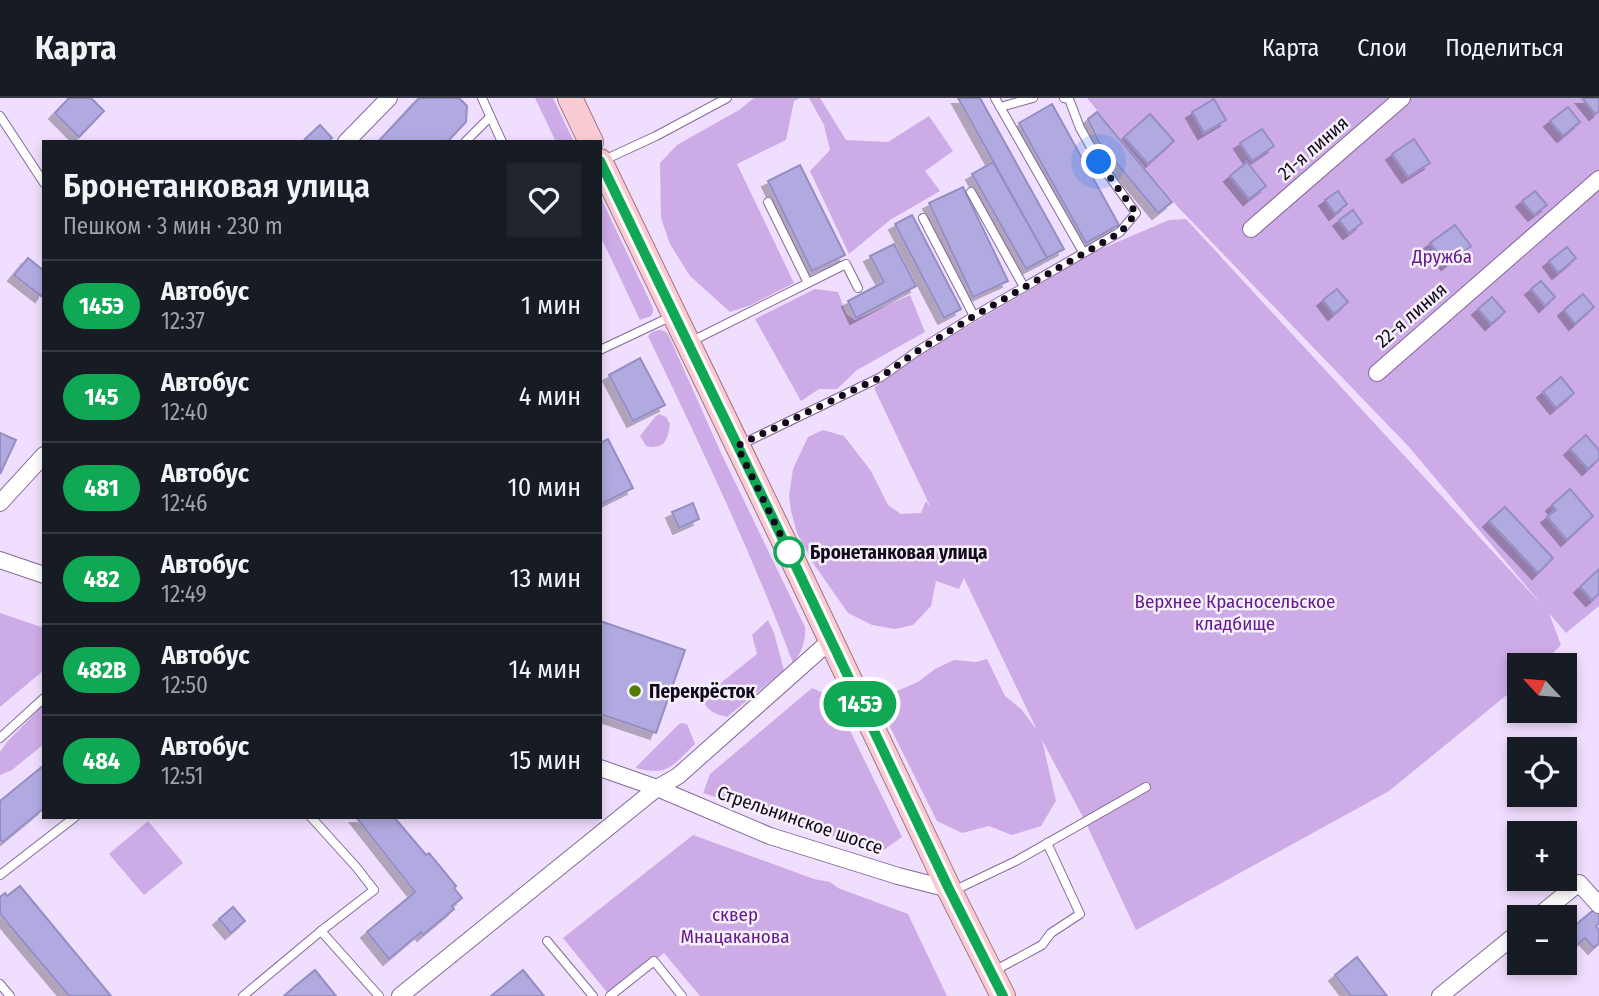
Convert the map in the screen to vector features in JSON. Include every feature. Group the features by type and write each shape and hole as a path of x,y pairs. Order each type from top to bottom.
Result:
{"main road":[{"path":"570,98 590,140"},
{"path":"602,165 1003,996"}],"street":[{"path":"348,140 389,98"},
{"name":"21-я линия","path":"1251,229 1402,98"},
{"name":"22-я линия","path":"1377,373 1599,179"},
{"path":"0,503 42,458"},
{"path":"0,560 42,574"},
{"path":"400,996 657,788 678,776 830,641"},
{"name":"Стрельнинское шоссе","path":"602,769 657,788 771,836 950,891"},
{"path":"1552,905 1579,883 1599,905"},
{"path":"1440,996 1507,942"}],"lane":[{"path":"482,98 501,140"},
{"path":"602,160 656,136 727,98"},
{"path":"995,98 1083,252"},
{"path":"1000,107 1033,98"},
{"path":"737,446 881,377 974,316 1121,232 1136,213 1099,162 1080,128 1069,99 1064,98"},
{"path":"0,116 42,180"},
{"path":"467,140 490,117"},
{"path":"971,192 1024,287"},
{"path":"768,202 808,283"},
{"path":"923,218 974,316"},
{"path":"687,343 846,264 859,288"},
{"path":"602,349 674,315"},
{"path":"0,738 42,700"},
{"path":"950,891 1016,861 1146,786"},
{"path":"0,875 72,819"},
{"path":"243,996 374,890 313,819"},
{"path":"991,973 1042,945 1051,933 1080,914 1047,843"},
{"path":"321,931 379,996"},
{"path":"547,941 593,996"},
{"path":"610,996 654,961 682,996"},
{"path":"0,984 10,996"}],"green space":[{"path":"535,98 553,98 573,140 555,140"},
{"path":"754,98 800,98 794,101 786,140 737,164 794,283 751,305 730,312 690,276 670,244 661,218 660,163 677,145 739,110"},
{"path":"809,98 820,98 846,140 888,142 929,116 953,151 925,171 940,191 890,220 849,254 810,171 830,150 824,125"},
{"path":"1087,98 1599,98 1599,606 1566,633 1549,613 1561,645 1553,653 1507,653 1507,695 1389,791 1136,930 1085,821 1042,740 1056,801 1041,826 1012,835 989,826 962,833 937,821 886,719 897,691 918,682 935,669 954,660 976,662 987,659 1005,696 1021,709 1037,730 964,578 959,589 936,581 931,606 913,625 895,629 872,625 848,613 813,563 797,533 791,511 789,496 793,469 808,437 823,430 844,436 871,471 888,505 901,514 921,513 926,501 931,508 874,388 919,355 1094,252 1169,220 1186,219 1543,606 1409,447 1177,206"},
{"path":"602,200 653,308 651,316 640,320 602,239"},
{"path":"815,289 838,292 846,314 855,320 910,295 925,332 857,370 837,389 819,389 801,401 755,319"},
{"path":"659,330 668,334 721,453 805,627 803,646 793,663 742,539 648,336"},
{"path":"659,414 666,417 670,424 668,435 661,445 646,446 640,436"},
{"path":"0,613 42,627 42,672 0,707"},
{"path":"768,620 784,670 727,717 711,711 702,698 757,654 752,635"},
{"path":"812,688 834,698 902,837 881,852 703,793 710,774"},
{"path":"42,706 42,746 12,770 0,775 0,752"},
{"path":"679,724 687,724 695,744 681,758 663,770 636,768"},
{"path":"148,821 183,863 144,895 109,854"},
{"name":"сквер Мнацаканова","path":"693,835 814,879 830,882 838,888 908,914 947,996 700,996 664,953 610,996 563,938"}],"building":[{"path":"69,98 91,98 104,111 79,137 55,113"},
{"path":"419,98 459,98 467,106 466,122 449,140 380,140"},
{"path":"958,98 980,98 1064,249 1047,258"},
{"path":"1582,98 1599,98 1599,111 1595,114"},
{"path":"1214,99 1226,120 1204,133 1192,112"},
{"path":"1052,104 1119,225 1086,243 1019,123"},
{"path":"1568,107 1580,122 1563,136 1550,121"},
{"path":"1097,112 1172,202 1158,213 1098,141 1088,119"},
{"path":"1150,114 1174,141 1148,164 1124,137"},
{"path":"320,125 332,138 330,140 305,139"},
{"path":"1262,129 1274,146 1252,161 1240,143"},
{"path":"1414,139 1430,163 1408,177 1392,154"},
{"path":"993,162 1047,258 1026,269 972,174"},
{"path":"1247,162 1266,186 1249,199 1230,176"},
{"path":"800,165 845,255 812,271 768,181"},
{"path":"963,187 1008,281 973,297 929,203"},
{"path":"1338,191 1347,204 1335,214 1325,200"},
{"path":"1535,191 1547,205 1534,215 1522,201"},
{"path":"1353,210 1362,223 1349,233 1339,220"},
{"path":"912,215 961,309 944,318 895,224"},
{"path":"1455,225 1471,246 1447,264 1430,243"},
{"path":"894,244 916,286 856,318 848,301 884,282 870,256"},
{"path":"1567,247 1576,258 1558,273 1549,261"},
{"path":"28,258 42,269 42,295 41,296 14,275"},
{"path":"1541,281 1555,297 1545,306 1531,289"},
{"path":"1337,289 1348,302 1334,314 1323,300"},
{"path":"1583,294 1594,307 1575,324 1564,310"},
{"path":"1492,297 1505,312 1491,324 1478,309"},
{"path":"640,358 665,405 633,421 609,375"},
{"path":"1561,377 1574,393 1556,408 1543,392"},
{"path":"0,433 16,440 0,474"},
{"path":"1586,435 1599,450 1599,459 1588,469 1570,449"},
{"path":"608,439 633,488 602,504 602,442"},
{"path":"1570,489 1593,516 1567,540 1547,517 1556,510 1552,505"},
{"path":"693,503 699,519 679,528 672,512"},
{"path":"1505,507 1553,558 1538,573 1489,521"},
{"path":"1599,569 1599,594 1592,600 1580,587"},
{"name":"Перекрёсток","path":"602,622 685,650 656,733 602,715"},
{"path":"42,767 42,810 3,842 0,839 0,801"},
{"path":"358,819 396,819 426,855 429,853 456,886 454,888 462,898 452,906 454,909 423,935 421,932 389,959 367,932 415,892"},
{"path":"20,886 111,996 69,996 11,927 0,913 0,897 5,893 7,896"},
{"path":"233,907 245,921 231,933 219,919"},
{"path":"1596,908 1599,912 1599,923 1596,926 1599,930 1599,943 1594,948 1585,938 1577,945 1577,924"},
{"path":"1357,957 1387,996 1351,996 1335,975"},
{"path":"315,970 336,996 284,996 294,987"},
{"path":"523,970 544,996 491,996"}],"bus line":[{"name":"145Э","path":"602,165 949,889 1003,996"}],"place":[{"name":"Бронетанковая улица","path":"789,552"},
{"name":"Перекрёсток","path":"635,691"}],"route":[{"path":"789,552 790,554 737,446 881,377 974,316 1121,232 1136,213 1099,162"}],"park label":[{"name":"Дружба","path":"1442,256"},
{"name":"Верхнее Красносельское кладбище","path":"1235,612"}]}
